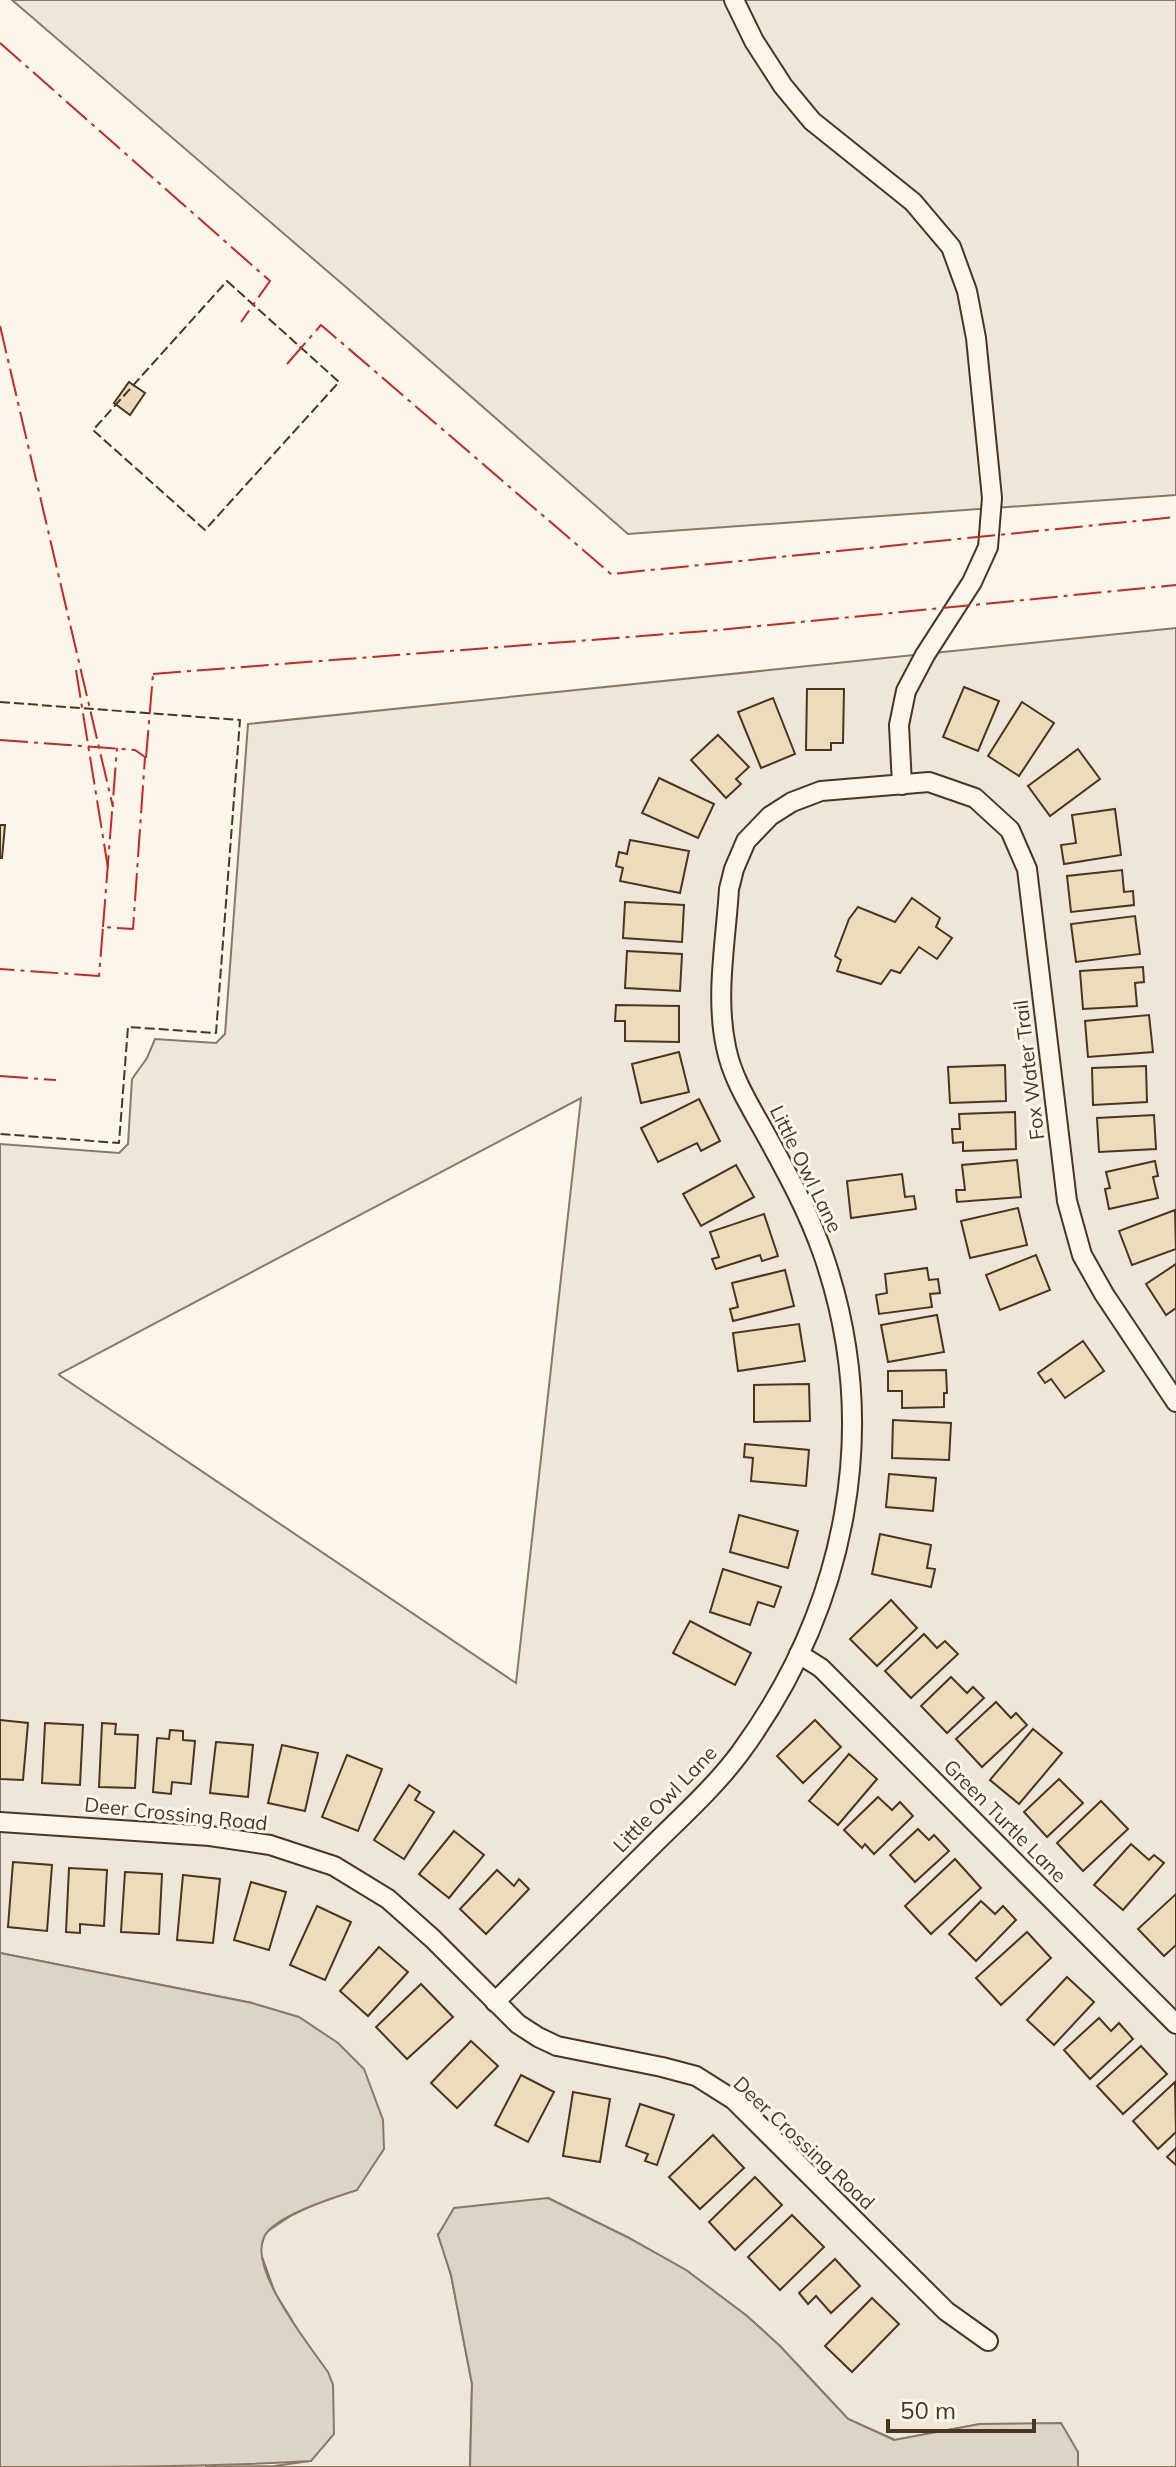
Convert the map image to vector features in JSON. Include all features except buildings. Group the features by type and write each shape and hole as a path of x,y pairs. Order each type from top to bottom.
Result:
{"street":[{"path":"734,0 754,41 783,86 812,121 913,202 951,247 967,291 976,338 992,498 988,547 972,582 906,691 899,725 902,785"},
{"name":"Fox Water Trail","path":"902,785 929,782 975,798 1010,830 1027,869 1067,1201 1082,1255 1104,1294 1176,1402"},
{"name":"Little Owl Lane","path":"495,2002 694,1804 738,1756 777,1698 813,1627 846,1512 852,1437 851,1381 842,1322 823,1254 801,1199 737,1079 726,1049 721,1012 729,889 746,841 770,816 792,802 821,791 902,785"},
{"name":"Green Turtle Lane","path":"799,1654 821,1668 1176,2024"},
{"name":"Deer Crossing Road","path":"0,1822 210,1836 270,1845 334,1866 388,1899 518,2024 557,2046 696,2076 734,2100 946,2311 988,2341"}],"shaded area":[{"path":"12,0 1176,0 1176,495 628,534"},
{"path":"1176,628 1176,2467 1078,2467 1078,2452 980,2424 895,2440 848,2419 780,2346 747,2316 686,2270 548,2198 438,2234 451,2275 472,2384 470,2467 205,2467 274,2466 311,2461 292,2320 275,2293 260,2251 265,2233 292,2215 319,2202 357,2190 252,2003 0,1953 0,1144 119,1153 128,1144 132,1079 147,1058 155,1039 216,1043 225,1034 248,724","holes":["581,1098 516,1683 59,1374"]},
{"path":"0,1953 252,2003 299,2017 338,2043 364,2069 383,2120 384,2149 357,2190 306,2208 280,2222 264,2237 261,2251 272,2287 328,2372 333,2385 334,2434 311,2461 195,2466 0,2467"},
{"path":"548,2198 686,2270 747,2316 780,2346 848,2419 894,2440 980,2424 1061,2423 1078,2452 1078,2467 470,2467 472,2384 451,2275 438,2235 454,2208"}],"fence":[{"path":"227,281 339,382 205,530 93,430 227,281"},
{"path":"0,702 240,720 216,1033 128,1027 119,1143 0,1134"}],"power":[{"path":"0,43 270,281 241,322"},
{"path":"287,364 321,325 611,574 1176,517"},
{"path":"0,326 113,807"},
{"path":"153,674 719,630 1176,585"},
{"path":"76,670 108,868"},
{"path":"146,758 153,674"},
{"path":"0,740 135,750 145,757 133,929 103,927 99,976 0,969"},
{"path":"103,927 117,748"},
{"path":"0,1076 56,1080"}]}
